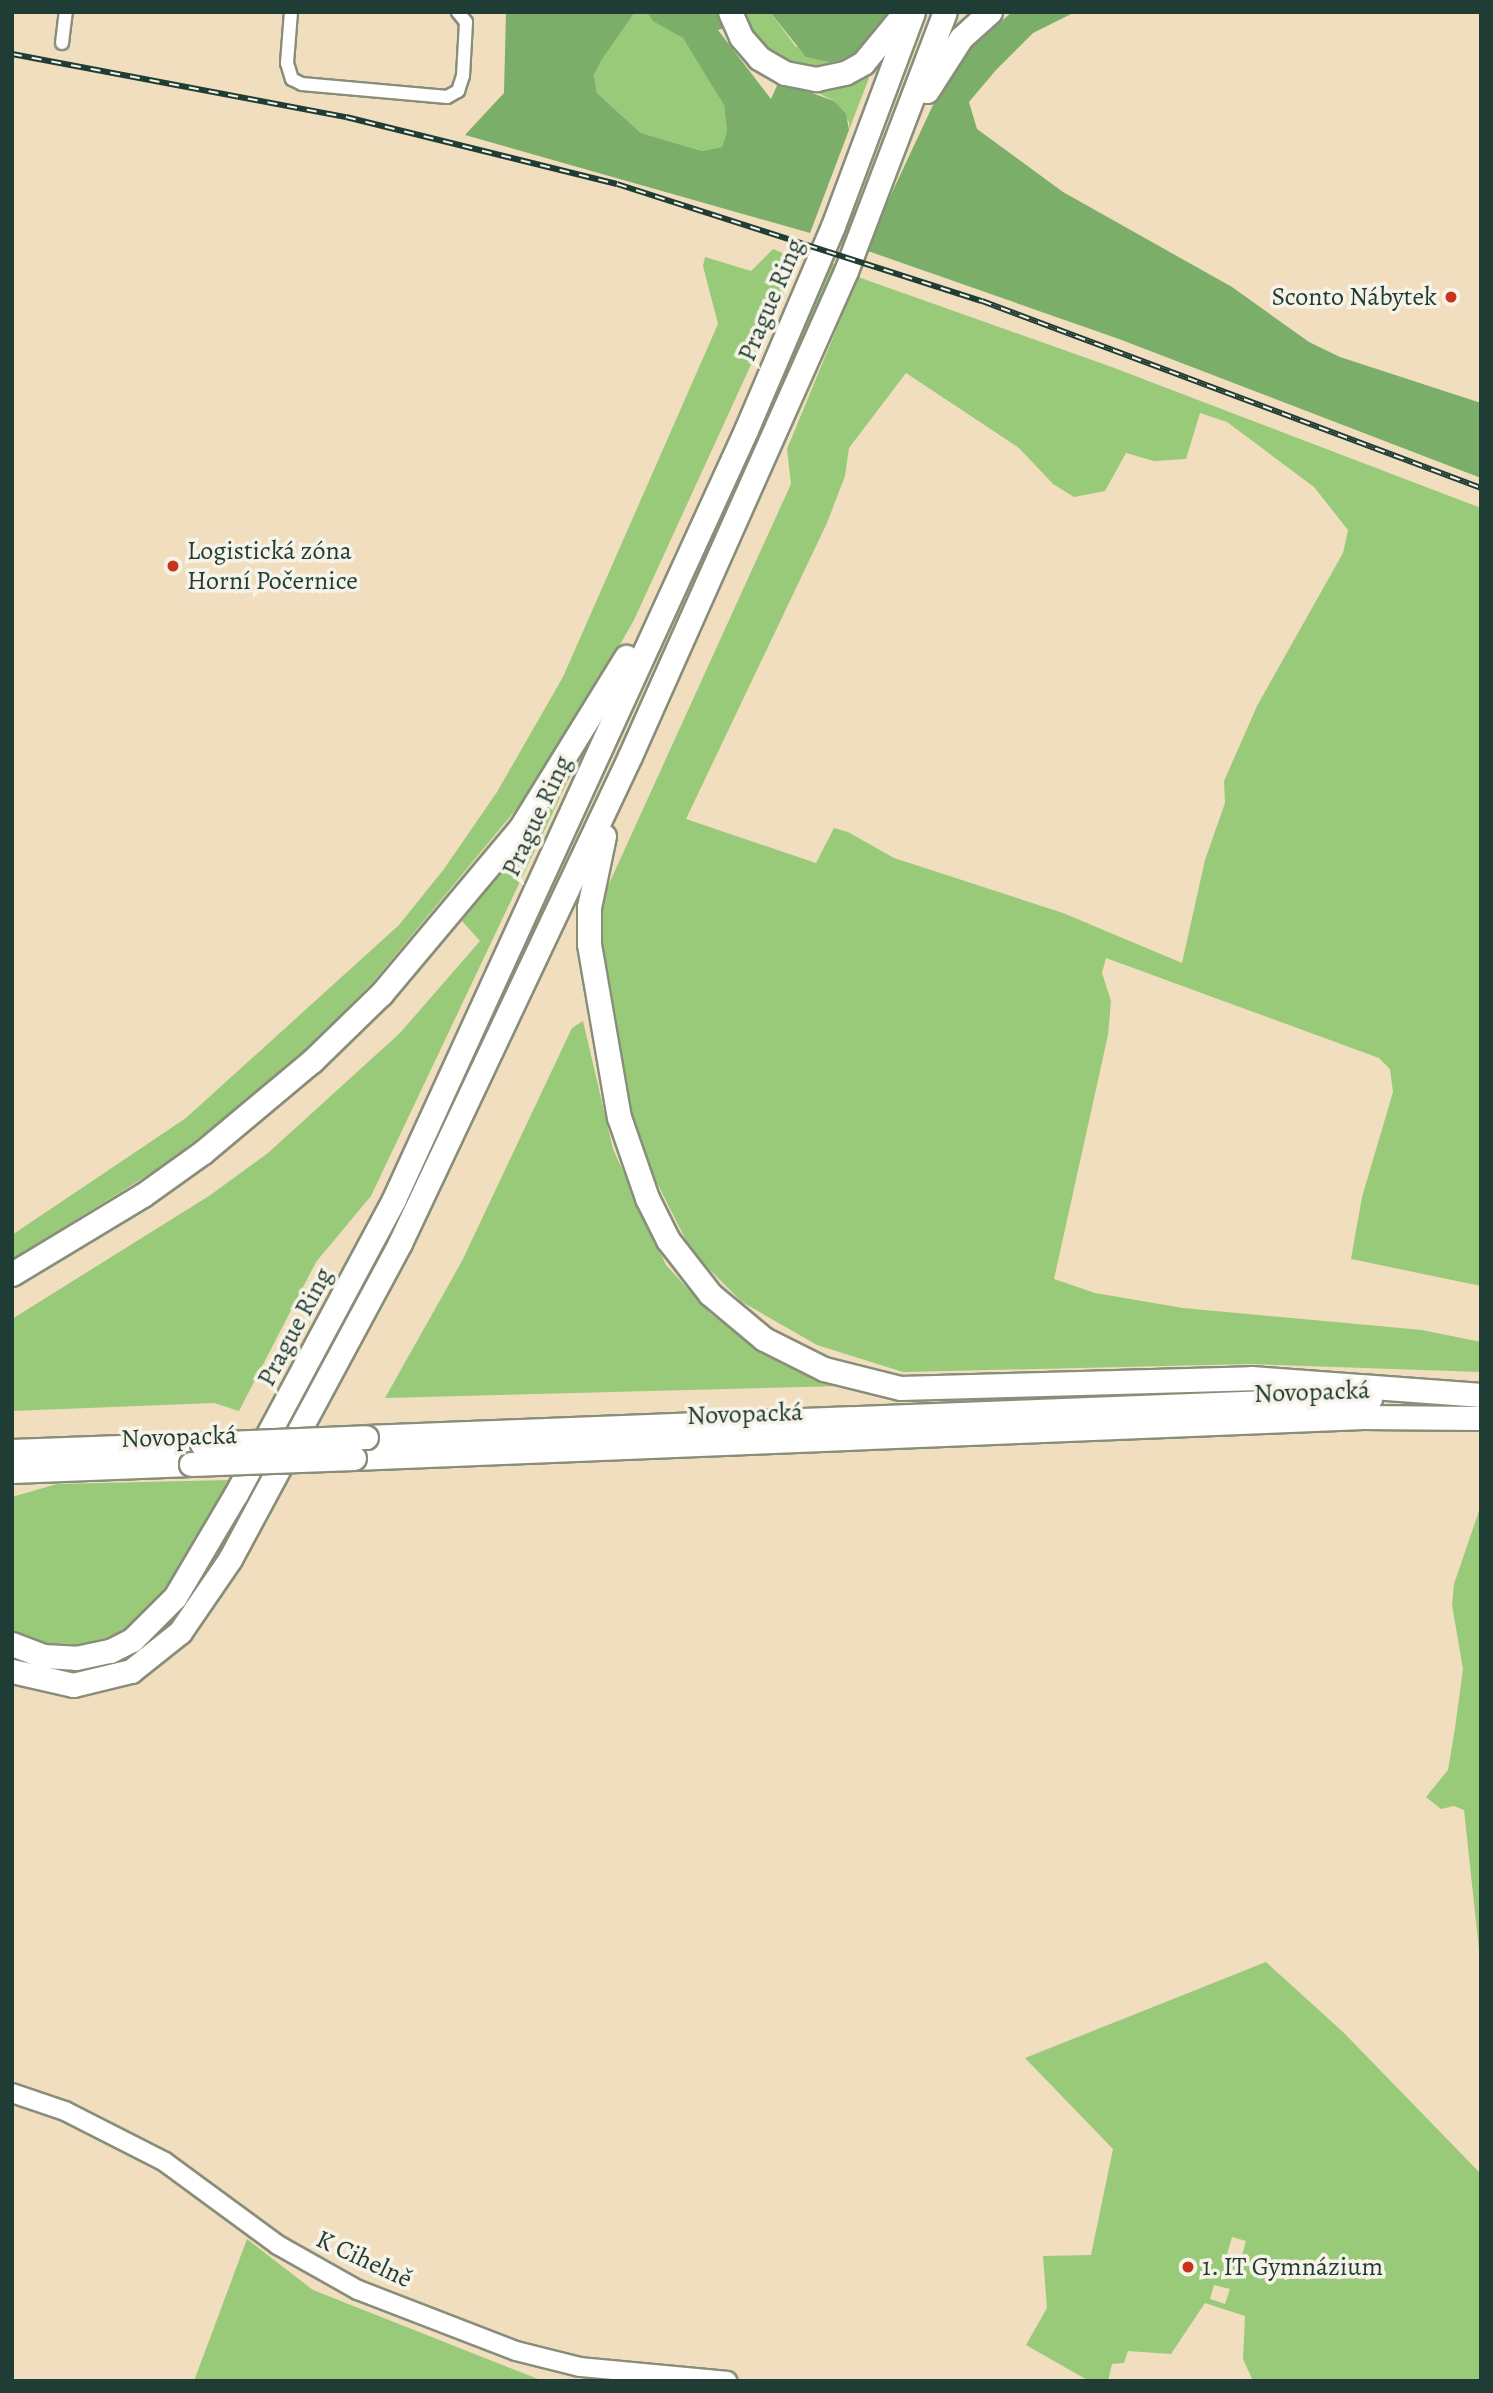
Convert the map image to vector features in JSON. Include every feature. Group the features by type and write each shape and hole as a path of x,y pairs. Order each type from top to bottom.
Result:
{"highway":[{"path":"730,12 741,37 759,58 785,73 816,79 845,73 863,63 905,12"},
{"name":"Prague Ring","path":"12,1644 54,1657 89,1656 121,1646 159,1617 236,1494 394,1199 698,533 834,226 913,12"},
{"name":"Prague Ring","path":"12,1671 72,1685 120,1675 159,1653 196,1613 313,1412 400,1243 629,756 810,354 895,149 945,12"},
{"path":"895,149 948,56 990,12"},
{"path":"12,1274 143,1195 203,1152 312,1061 406,967 475,887 553,780 698,533"},
{"path":"629,756 600,849 589,907 593,980 605,1052 619,1117 647,1198 689,1269 739,1322 824,1369 900,1388 1251,1378 1481,1397"},
{"name":"Novopacká","path":"12,1451 1365,1398 1481,1397"},
{"name":"Novopacká","path":"12,1471 1323,1419 1481,1418"},
{"path":"12,1490 94,1468"}],"street":[{"path":"62,43 66,12"},
{"path":"291,12 287,63 292,79 302,84 447,97 457,91 463,76 466,22 458,12"},
{"name":"K Cihelně","path":"12,2093 65,2111 165,2162 278,2245 358,2290 516,2351 580,2368 727,2381"}],"green space":[{"path":"506,12 635,12 594,75 597,93 641,133 702,151 722,147 727,131 724,105 683,38 653,21 647,12 719,12 725,28 718,30 771,99 779,81 834,101 846,114 849,130 810,233 465,135 504,93"},
{"path":"635,12 647,12 683,38 710,79 724,105 727,131 722,147 702,151 641,133 597,93 594,75"},
{"path":"740,12 770,12 796,47 877,31 892,12 864,53 829,69 787,65 758,45"},
{"path":"770,12 888,12 862,48 846,59 830,62 806,57"},
{"path":"1012,12 1075,12 1033,33 969,102 977,129 1063,192 1232,287 1309,342 1340,357 1481,403 1481,478 1119,339 865,250 941,88 969,49"},
{"path":"865,75 869,78 849,130 849,122 834,101 808,88"},
{"path":"851,208 859,210 846,248 836,245"},
{"path":"773,249 799,260 634,620 548,771 373,982 298,1058 169,1162 12,1259 12,1235 186,1118 399,925 444,869 497,792 563,677 718,324 703,266 705,257 751,271"},
{"path":"829,262 840,266 754,454 747,449"},
{"path":"858,277 1109,366 1481,508 1481,1286 1351,1259 1362,1197 1393,1092 1390,1069 1379,1058 1106,958 1102,973 1111,1001 1108,1035 1054,1279 1095,1293 1183,1308 1422,1330 1481,1342 1481,1372 1250,1364 903,1372 817,1345 742,1302 692,1252 656,1181 627,1106 605,981 598,908 791,484 787,449","holes":["906,373 1019,448 1053,484 1074,497 1105,491 1126,453 1154,461 1186,459 1200,413 1227,422 1314,487 1348,530 1343,553 1257,706 1224,781 1225,803 1205,860 1182,963 1063,913 894,858 848,832 834,828 816,863 686,819 827,523 845,476 849,448"]},
{"path":"572,772 371,1196 316,1262 239,1411 214,1403 12,1411 12,1319 209,1196 268,1153 400,1033 480,941 462,921"},
{"path":"583,1021 613,1149 666,1265 711,1314 753,1344 796,1368 842,1386 385,1398 462,1261 572,1028"},
{"path":"1481,1468 1481,1968 1464,1810 1454,1806 1441,1809 1426,1797 1448,1770 1463,1669 1452,1605 1454,1584 1479,1511"},
{"path":"229,1480 158,1607 135,1630 75,1652 12,1637 12,1497 57,1484"},
{"path":"1266,1962 1343,2032 1481,2174 1481,2381 1253,2381 1243,2359 1245,2316 1205,2303 1171,2354 1128,2351 1124,2363 1112,2364 1108,2381 1089,2381 1026,2345 1047,2308 1043,2256 1091,2255 1113,2149 1025,2058","holes":["1232,2237 1246,2241 1240,2263 1226,2258","1214,2285 1230,2289 1225,2304 1210,2299"]},
{"path":"247,2239 313,2290 543,2381 194,2381"}],"railway":[{"path":"12,54 346,117 617,184 982,301 1481,488"}],"place":[{"name":"Sconto Nábytek","path":"1451,297"},
{"name":"Logistická zóna Horní Počernice","path":"173,566"},
{"name":"1. IT Gymnázium","path":"1188,2267"}]}
